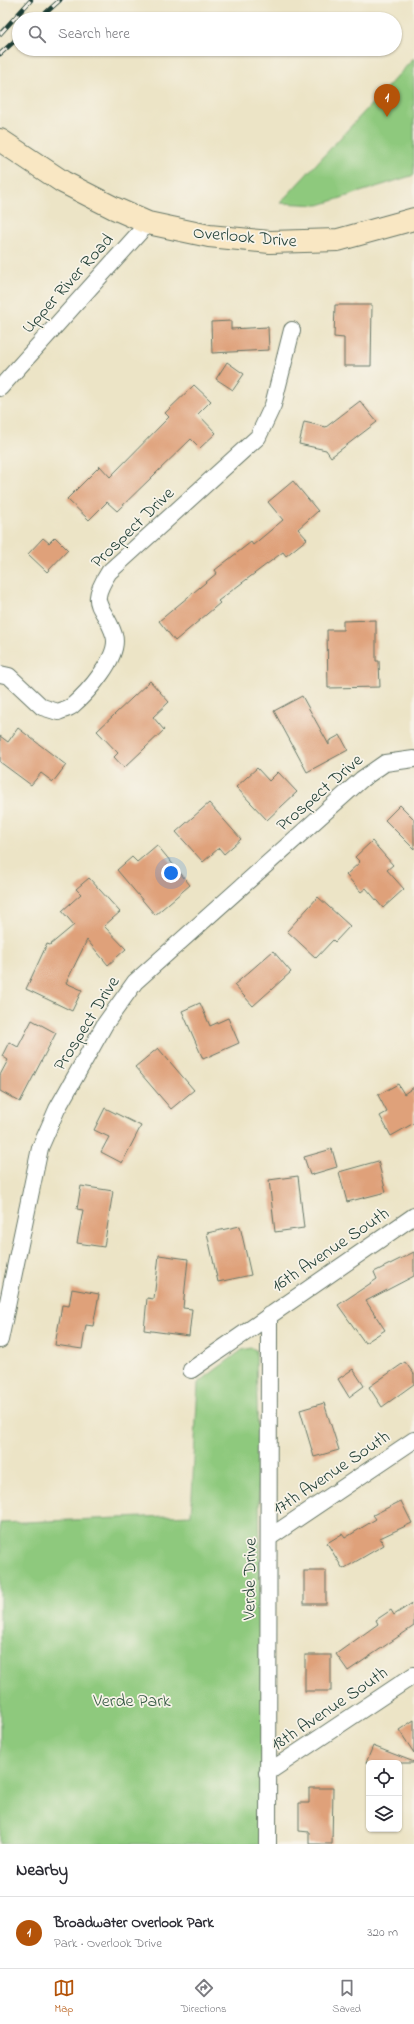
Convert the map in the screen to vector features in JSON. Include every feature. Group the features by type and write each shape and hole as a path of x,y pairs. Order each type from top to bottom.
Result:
{"main road":[{"name":"Overlook Drive","path":"0,140 63,182 114,208 148,223 209,236 270,242 338,240 391,227 414,219"}],"street":[{"name":"Upper River Road","path":"0,388 148,223"},
{"name":"Prospect Drive","path":"0,674 9,676 42,707 58,712 71,706 106,669 114,653 115,636 97,601 99,588 109,572 258,436 273,405 292,330"},
{"name":"Prospect Drive","path":"0,1340 40,1148 57,1109 110,1018 135,982 362,779 385,763 414,759"},
{"name":"16th Avenue South","path":"191,1370 414,1216"},
{"name":"Verde Drive","path":"268,1844 267,1774 270,1537 269,1315"},
{"name":"17th Avenue South","path":"270,1537 414,1440"},
{"name":"18th Avenue South","path":"267,1774 414,1675"}],"green space":[{"path":"414,58 414,175 319,205 280,203"},
{"name":"Verde Park","path":"251,1348 256,1350 266,1844 0,1844 0,1523 191,1515 198,1383 242,1350"}],"building":[{"path":"335,305 372,305 371,366 344,366 344,338 334,337"},
{"path":"231,321 231,329 268,327 269,350 212,353 211,322"},
{"path":"227,362 244,374 233,390 216,379"},
{"path":"194,385 211,401 198,414 216,433 200,448 191,439 117,511 107,502 89,520 67,499 100,466 110,477 169,417 165,413"},
{"path":"360,401 377,422 331,457 326,450 299,444 304,422 326,427"},
{"path":"293,481 318,511 298,529 307,539 286,556 283,552 218,601 220,603 175,641 159,621 217,573 215,570 251,542 253,545 283,520 268,502"},
{"path":"55,537 68,550 47,572 28,554 43,538 49,543"},
{"path":"376,620 376,661 379,661 380,687 328,688 327,630 343,630 343,621"},
{"path":"150,681 169,702 153,717 164,730 124,768 114,757 118,753 97,731"},
{"path":"302,696 329,745 329,741 340,735 348,750 307,772 274,711"},
{"path":"18,728 66,765 53,782 41,773 31,785 0,762 0,736 8,742"},
{"path":"257,768 269,781 278,772 297,792 267,820 236,787"},
{"path":"209,803 241,839 224,854 219,848 203,862 176,832"},
{"path":"400,805 414,819 414,849 385,820"},
{"path":"372,841 393,865 387,870 404,889 383,908 366,888 361,892 346,875 360,862 355,857"},
{"path":"157,845 190,885 155,915 117,870 132,857 137,862"},
{"path":"89,878 120,912 104,926 126,949 108,965 87,940 66,983 82,990 72,1011 26,989 47,944 50,945 74,925 62,911 81,894 76,889"},
{"path":"318,897 350,926 335,942 333,940 316,958 287,931"},
{"path":"273,951 291,972 253,1006 234,985"},
{"path":"200,1003 210,1026 228,1018 239,1043 203,1059 182,1011"},
{"path":"32,1020 56,1033 20,1102 0,1091 0,1075 8,1060 2,1056 9,1042 18,1047"},
{"path":"158,1048 194,1090 171,1109 135,1067"},
{"path":"398,1084 404,1094 414,1087 414,1123 391,1136 380,1116 387,1112 378,1095"},
{"path":"105,1108 141,1126 122,1163 101,1152 109,1137 94,1130"},
{"path":"332,1149 337,1167 310,1175 304,1157"},
{"path":"378,1161 386,1192 347,1202 339,1172"},
{"path":"298,1176 304,1228 275,1232 269,1180"},
{"path":"81,1186 113,1191 104,1247 77,1243 83,1210 77,1209"},
{"path":"240,1226 251,1275 218,1282 207,1233"},
{"path":"414,1252 414,1276 366,1301 385,1330 365,1343 338,1305 377,1279 374,1272"},
{"path":"159,1255 188,1259 183,1308 192,1309 189,1336 144,1330 147,1298 154,1299"},
{"path":"72,1289 99,1294 93,1326 86,1325 82,1349 55,1345 62,1305 69,1306"},
{"path":"405,1362 414,1374 414,1384 382,1407 369,1387"},
{"path":"353,1369 364,1386 349,1397 338,1379"},
{"path":"324,1403 339,1450 314,1457 300,1410"},
{"path":"401,1501 412,1523 380,1538 384,1545 343,1569 327,1543 342,1534 345,1538 376,1519 373,1515"},
{"path":"304,1571 326,1571 326,1604 304,1604"},
{"path":"414,1602 414,1626 348,1671 336,1654 378,1624 376,1620 391,1610 394,1615"},
{"path":"305,1655 331,1655 331,1691 305,1691"},
{"path":"414,1720 414,1753 399,1730"},
{"path":"373,1746 414,1762 402,1763 402,1760 367,1760"},
{"path":"309,1788 333,1788 332,1844 309,1844 309,1832 299,1831 299,1803 309,1803"}],"railway":[{"path":"20,12 31,0"},
{"path":"47,12 60,0"},
{"path":"0,34 12,21"},
{"path":"0,54 12,43"}],"place":[{"name":"Broadwater Overlook Park","path":"387,117"}]}
